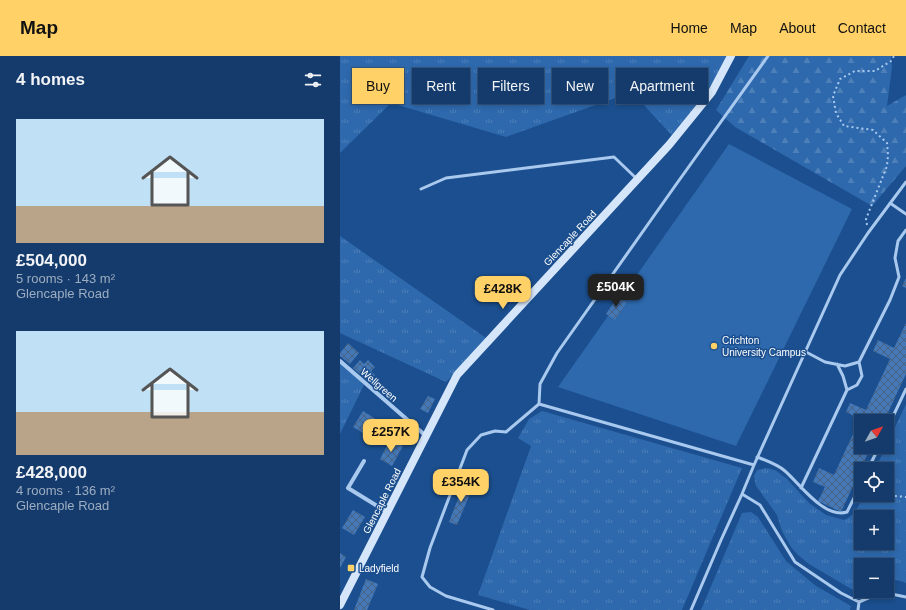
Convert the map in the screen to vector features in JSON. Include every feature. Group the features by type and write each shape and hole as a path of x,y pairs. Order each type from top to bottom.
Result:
{"main road":[{"name":"Glencaple Road","path":"340,605 457,375 669,145 712,92 731,56"}],"street":[{"name":"Wellgreen","path":"340,361 426,436"},
{"path":"364,461 348,488 387,512"}],"lane":[{"path":"493,610 446,596 430,587 422,577 430,548 467,450 481,435 494,431 506,432 539,404 540,384 557,353 768,56"},
{"path":"421,189 446,178 614,157 638,180"},
{"path":"691,610 720,540 840,275 868,233 906,182"},
{"path":"890,203 906,214"},
{"path":"801,488 847,390 857,385 862,376 859,362 890,300 899,277 895,258 898,241 906,230"},
{"path":"806,352 825,362 845,366 859,362"},
{"path":"837,364 843,376 847,390"},
{"path":"894,414 906,389"},
{"path":"539,404 754,465"},
{"path":"757,458 785,471 810,497 821,506 829,510 842,514 847,512 854,498"},
{"path":"742,494 760,505 795,562 841,593 859,602"},
{"path":"859,602 882,592 906,598"},
{"path":"858,610 859,602"}],"path":[{"path":"868,233 866,219 888,166 887,142 873,130 844,126 836,113 833,96 840,79 855,71 875,71 891,61 894,56"},
{"path":"894,495 906,496"}],"green space":[{"path":"340,56 731,56 708,97 708,68 616,68 616,98 608,101 608,68 552,68 552,104 598,104 506,137 394,104 404,104 404,68 352,68 352,104 390,104 340,153"},
{"path":"749,56 891,56 892,67 887,106 906,95 906,166 872,206 735,127 716,110"},
{"path":"643,104 703,104 675,139"},
{"path":"729,144 852,209 736,446 558,387"},
{"path":"340,236 489,340 446,382 340,333"},
{"path":"340,362 364,385 340,434"},
{"path":"906,404 906,583 898,580 894,580 894,558 854,558 853,590 809,564 791,547 782,531 777,515 756,486 754,476 757,470 766,468 775,470 787,479 809,503 826,515 844,520 854,513 854,550 894,550 894,510 856,510 860,502 894,502 894,462 878,462 882,454 894,454 894,429"},
{"path":"542,411 742,468 682,610 530,610 478,595 531,446 518,438 529,419"},
{"path":"751,512 758,517 786,561 816,586 851,606 850,610 701,610 742,513"}],"building":[{"path":"906,278 906,288 902,286"},
{"path":"618,296 627,302 615,320 606,314"},
{"path":"906,323 906,374 887,414 854,414 854,416 846,412 850,403 866,410 890,359 873,351 878,340 894,348"},
{"path":"348,343 359,353 350,364 340,356 340,353"},
{"path":"360,360 364,364 368,360 375,367 371,371 375,375 369,382 353,368"},
{"path":"428,396 435,399 428,413 420,409"},
{"path":"363,411 382,423 372,438 353,427"},
{"path":"854,432 854,454 868,454 864,462 854,462 854,484 841,512 818,501 825,487 813,482 819,468 834,475"},
{"path":"390,440 403,446 392,466 380,459"},
{"path":"465,481 474,484 457,525 449,522"},
{"path":"353,510 365,517 354,535 342,528"},
{"path":"340,553 346,557 340,568"},
{"path":"366,579 378,584 367,610 354,610"}],"place":[{"name":"Crichton University Campus","path":"714,346"},
{"name":"Ladyfield","path":"351,568"}]}
